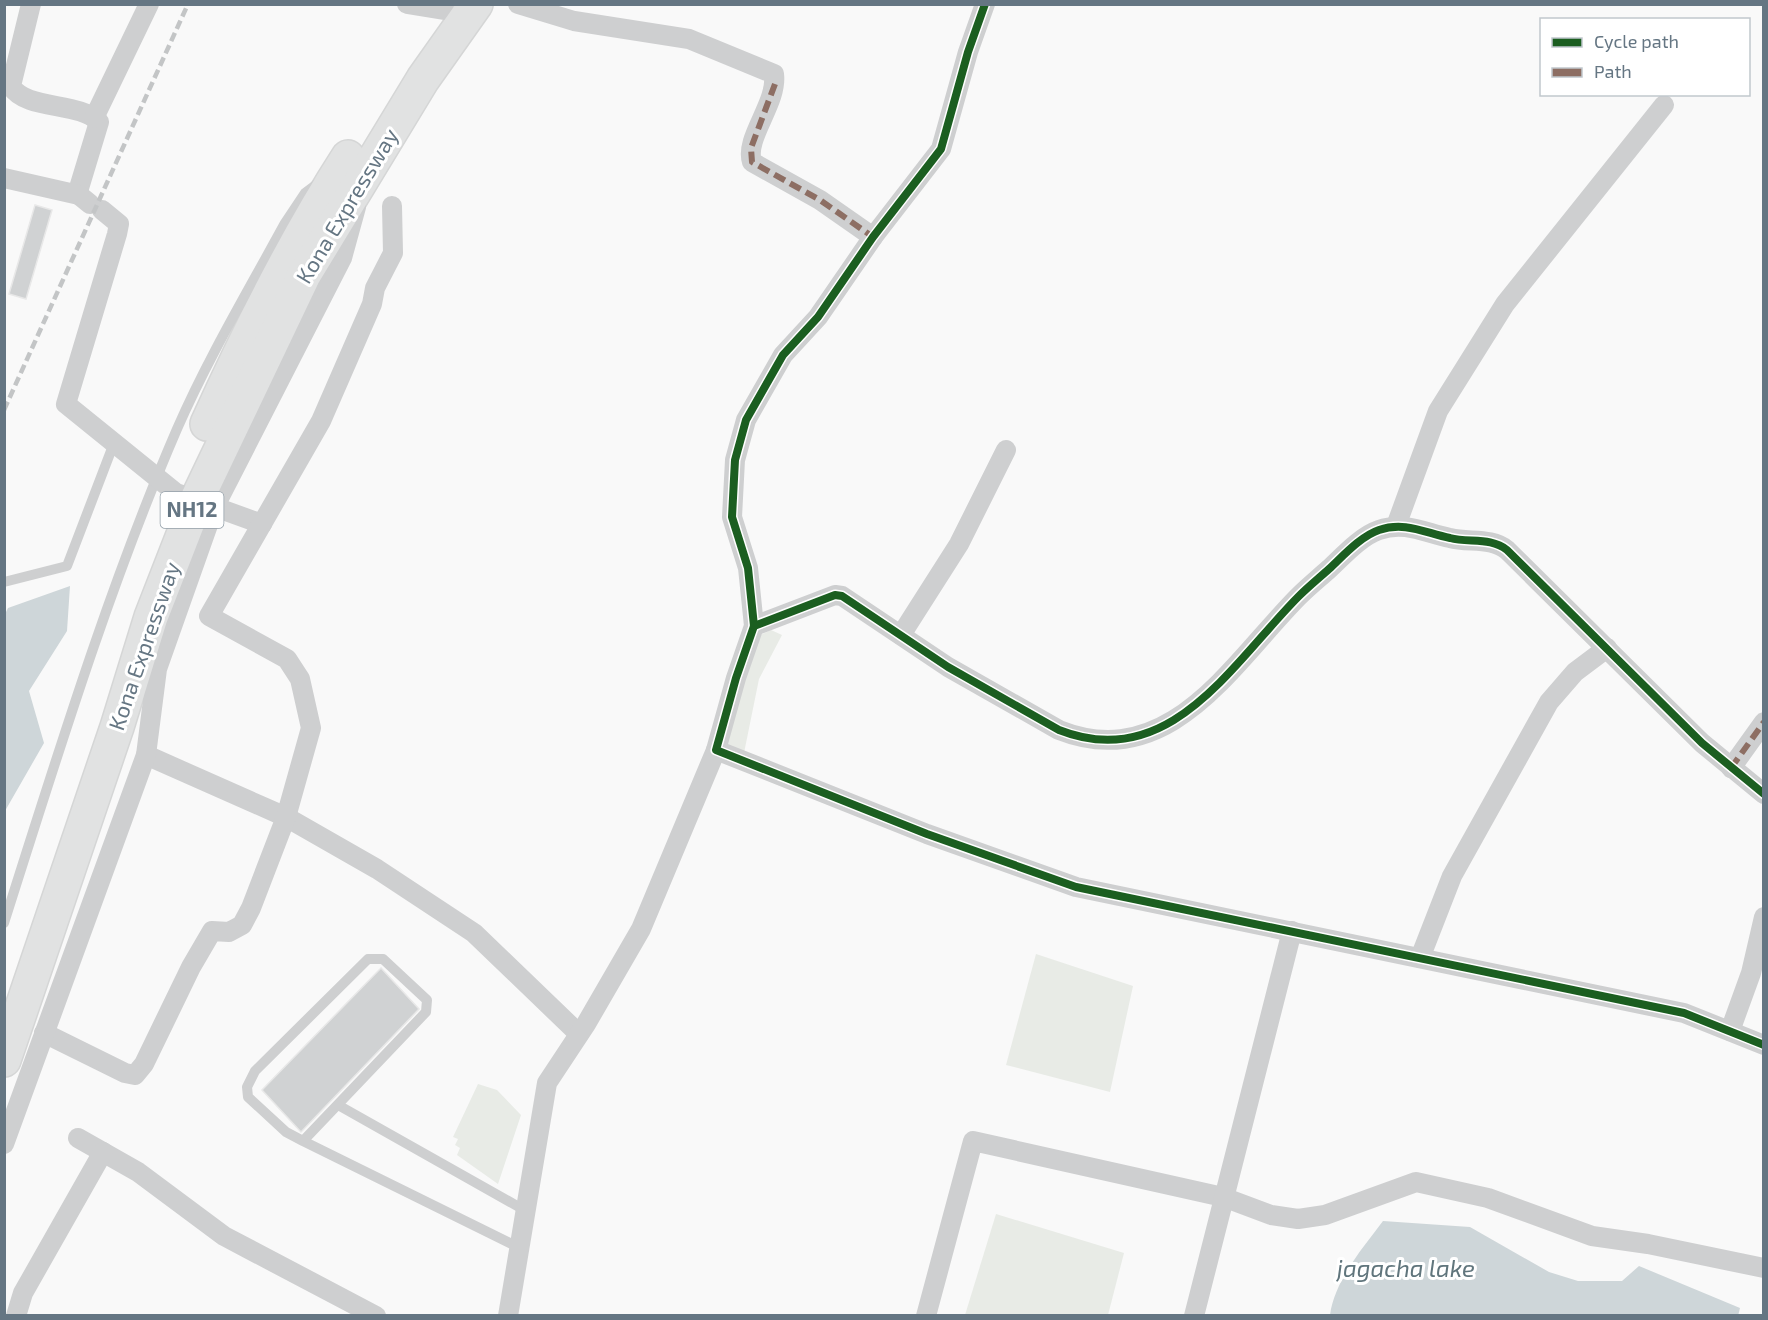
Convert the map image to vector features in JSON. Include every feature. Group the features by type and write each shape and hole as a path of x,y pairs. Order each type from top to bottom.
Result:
{"highway":[{"name":"Kona Expressway","path":"4,997 109,681 186,495 304,275 356,165 458,7"},
{"name":"Kona Expressway","path":"4,1060 117,727 186,495"}],"street":[{"path":"31,4 11,86 20,96 94,118 99,122 90,203"},
{"path":"94,118 149,4"},
{"path":"407,4 458,7"},
{"path":"518,4 574,21 689,39 774,74 775,84 772,96 751,148 752,162 820,200 873,237"},
{"path":"508,1316 547,1083 641,929 717,750 736,678 754,626 748,568 732,517 735,460 746,420 783,355 818,317 873,237 941,149 968,52 985,4"},
{"path":"1396,526 1438,411 1505,304 1665,105"},
{"path":"4,178 90,203 119,224 67,394 66,404 114,443 186,495 262,524"},
{"path":"44,1033 125,1072 135,1074 144,1064 191,967 212,931 229,932 242,925 286,817 311,728 300,679 287,659 209,616 321,421 372,304 375,288 393,253 392,206"},
{"path":"901,635 959,544 1006,450"},
{"path":"4,1144 146,754 157,669 186,495"},
{"path":"754,626 835,595 842,596 948,667 1059,730 1078,738 1107,739 1133,736 1161,727 1207,697 1237,668 1298,597 1372,533 1396,526 1424,530 1452,539 1501,545 1607,648 1634,678 1731,768 1764,794"},
{"path":"1420,958 1452,876 1549,702 1575,672 1607,648"},
{"path":"1731,768 1764,722"},
{"path":"717,750 927,834 1076,886 1684,1013 1764,1045"},
{"path":"146,754 286,817 377,869 474,933 579,1034"},
{"path":"1730,1031 1751,973 1764,917"},
{"path":"1194,1316 1292,931"},
{"path":"78,1138 138,1172 224,1236 376,1316"},
{"path":"926,1316 973,1141 1223,1197 1271,1215 1298,1218 1325,1215 1416,1182 1488,1198 1592,1236 1648,1244 1764,1268"},
{"path":"16,1316 23,1293 103,1152"}],"lane":[{"path":"4,923 114,592 186,495 179,426 285,223 305,193 356,165"},
{"path":"4,582 67,566 114,443"},
{"path":"303,1141 426,1012 428,1006 418,992 383,959 377,957 368,959 255,1071 247,1087 248,1097 286,1132 303,1141 520,1248"},
{"path":"338,1105 526,1211"}],"shaded area":[{"path":"771,630 782,635 759,679 744,753 718,749 752,639"},
{"path":"1036,954 1133,986 1110,1092 1006,1065"},
{"path":"478,1084 497,1090 521,1115 498,1184 457,1155 460,1148 455,1145 458,1139 453,1137"},
{"path":"996,1214 1124,1253 1108,1315 965,1315"}],"water":[{"path":"70,586 67,631 29,691 44,743 5,811 5,614 8,608"},
{"name":"jagacha lake","path":"1383,1221 1470,1227 1549,1272 1578,1281 1622,1281 1639,1266 1740,1308 1738,1316 1330,1315 1343,1277"}],"building":[{"path":"35,205 52,210 26,299 9,294"},
{"path":"381,968 419,1009 301,1132 262,1090"}],"railway":[{"path":"4,410 188,4"}],"marked path":[{"path":"775,84 751,148 752,162 820,200 873,237"},
{"path":"1731,768 1764,722"}],"cycle path":[{"path":"985,4 968,52 941,149 873,237 818,317 783,355 746,420 735,460 732,517 748,568 754,626 736,678 716,750 927,834 1076,887 1684,1013 1764,1045"},
{"path":"754,626 835,595 842,596 948,667 1059,730 1098,740 1134,737 1166,724 1196,704 1223,679 1299,596 1359,542 1379,530 1406,527 1457,539 1494,543 1507,550 1702,743 1764,794"}]}
